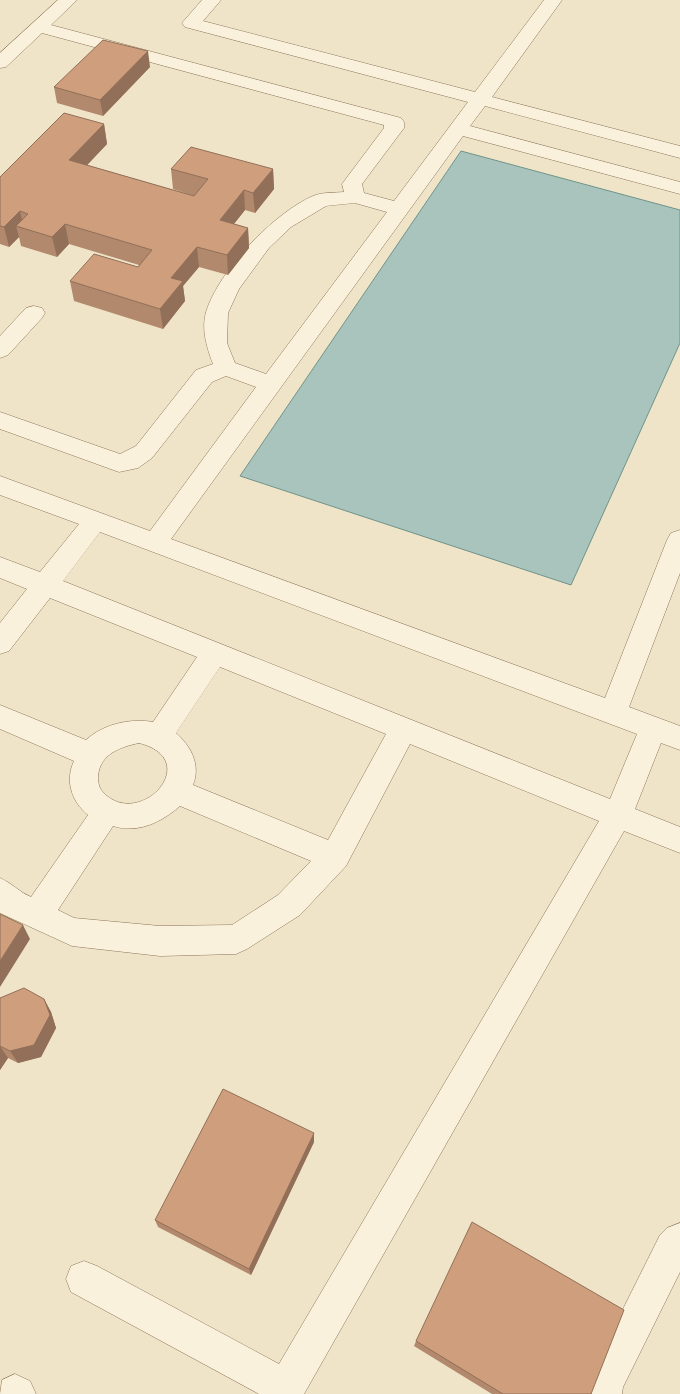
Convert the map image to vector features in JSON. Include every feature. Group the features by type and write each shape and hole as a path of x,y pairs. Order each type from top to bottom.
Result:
{"street":[{"path":"0,63 68,0"},
{"path":"212,0 191,23 680,152"},
{"path":"155,542 553,0"},
{"path":"39,27 394,122 394,128 352,184 354,197"},
{"path":"458,129 680,188"},
{"path":"226,368 216,342 217,313 229,286 262,243 284,222 321,200 354,197 400,209"},
{"path":"0,350 34,313"},
{"path":"0,420 119,463 129,462 144,452 204,376 226,368 272,384"},
{"path":"0,485 666,733 285,1391 84,1279"},
{"path":"0,643 96,520"},
{"path":"613,713 680,540"},
{"path":"0,567 216,652 680,840"},
{"path":"160,736 216,652"},
{"path":"0,717 91,755"},
{"path":"0,892 9,902 72,932 160,941 236,938 289,905 335,857 403,728"},
{"path":"139,731 160,736 175,748 183,765 180,784 169,802 149,813 127,817 106,812 90,799 83,782 86,762 98,746 117,735 139,731"},
{"path":"176,791 335,857"},
{"path":"37,915 106,812"},
{"path":"603,1394 605,1384 673,1248 680,1241"}],"water":[{"path":"461,151 680,210 680,343 571,585 240,476"}],"building":[{"path":"103,40 148,51 100,100 54,87"},
{"path":"64,113 104,124 69,160 194,196 208,179 171,169 191,147 273,169 253,193 244,190 220,220 248,228 227,255 197,247 171,278 183,281 160,309 70,281 94,254 138,267 152,250 65,224 52,237 16,226 28,214 20,211 4,227 0,226 0,177"},
{"path":"0,914 23,925 0,961"},
{"path":"24,988 44,999 50,1015 34,1045 10,1051 0,1046 0,998"},
{"path":"223,1089 314,1133 249,1269 155,1220"},
{"path":"472,1222 624,1310 591,1394 503,1394 416,1341"}]}
